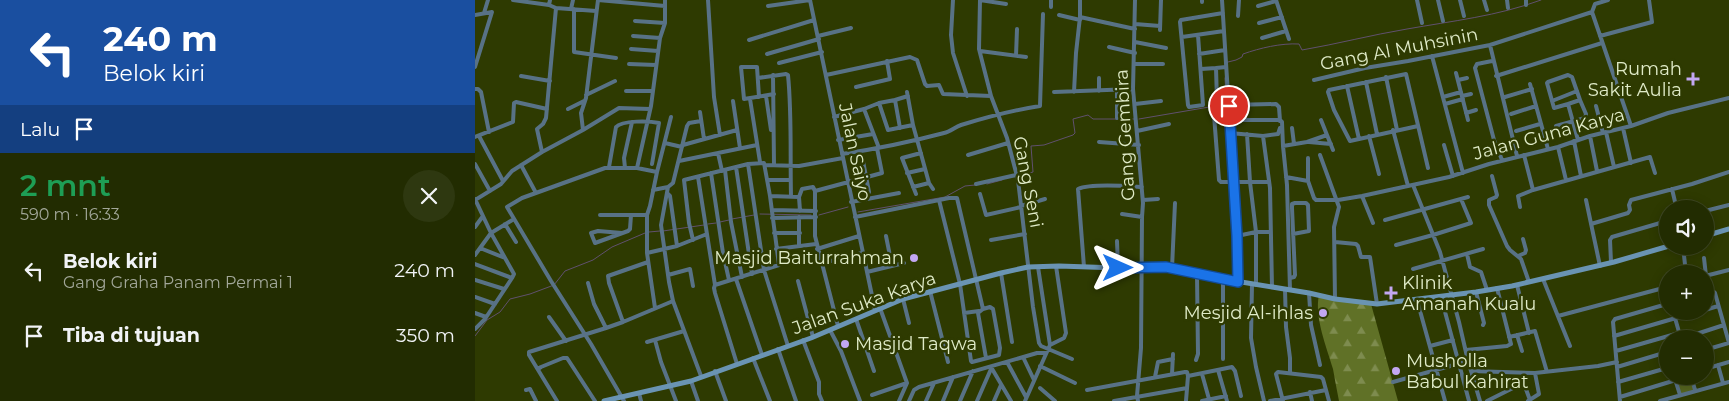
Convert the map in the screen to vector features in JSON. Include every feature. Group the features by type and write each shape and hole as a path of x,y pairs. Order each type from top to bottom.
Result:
{"main road":[{"path":"1714,233 1729,229"},
{"name":"Jalan Suka Karya","path":"604,401 624,399 691,381 830,330 903,299 1027,268 1056,266 1173,268 1238,282 1287,289 1335,299 1377,304 1451,296 1517,285 1600,266 1659,249"}],"street":[{"path":"484,13 488,0"},
{"path":"513,0 549,2 556,8 596,11"},
{"path":"573,0 573,51 616,58"},
{"path":"583,130 581,113 586,97 598,0 665,6"},
{"path":"637,168 651,109 660,38 665,23 665,0"},
{"path":"708,0 714,97 721,135"},
{"path":"768,6 810,0"},
{"name":"Jalan Saiyo","path":"810,0 862,253 878,309 907,382"},
{"path":"953,0 951,35 953,53 967,96"},
{"name":"Gang Seni","path":"1006,4 979,0 980,52 991,96 999,114 1016,175 1025,234 1027,268 1039,343 1041,346 1049,346"},
{"path":"1051,0 1051,7"},
{"path":"1074,92 1075,53 1080,18 1080,0"},
{"name":"Gang Gembira","path":"1135,0 1133,89 1143,200 1138,399"},
{"path":"1059,14 1160,28 1161,0"},
{"path":"1222,0 1230,111 1238,282"},
{"path":"1238,16 1239,0"},
{"path":"1417,0 1422,23"},
{"path":"1443,21 1439,1 1446,0"},
{"path":"1460,0 1464,16"},
{"path":"1484,0 1487,10"},
{"path":"1507,0 1508,8"},
{"name":"Gang Al Muhsinin","path":"1314,80 1365,68 1490,45 1592,12 1595,4 1608,0"},
{"path":"1600,36 1651,23 1653,20 1649,0"},
{"path":"1258,6 1276,1 1289,39"},
{"path":"542,152 537,129 543,123 547,109 556,8"},
{"path":"475,15 492,12 475,67"},
{"path":"1592,12 1631,126"},
{"path":"1198,35 1203,105 1189,107 1181,20 1223,13"},
{"path":"673,182 759,162 799,166 918,140 926,136 948,132 961,125 999,114 1040,106 1043,14"},
{"path":"1259,23 1282,17"},
{"path":"749,40 814,20"},
{"path":"635,21 665,23"},
{"path":"767,54 851,28"},
{"path":"1016,56 1017,29"},
{"path":"1182,37 1224,31"},
{"path":"1262,38 1286,31"},
{"path":"633,36 660,38"},
{"path":"1135,42 1166,48"},
{"path":"1496,76 1602,43"},
{"path":"1490,45 1492,61 1517,156"},
{"path":"1109,47 1135,52"},
{"path":"631,49 658,51"},
{"path":"1199,54 1225,50"},
{"path":"779,63 821,52"},
{"path":"980,52 1026,57"},
{"name":"Jalan Guna Karya","path":"1432,56 1463,172"},
{"path":"826,74 887,61 913,58 917,60 925,85 939,85 943,94 991,96"},
{"path":"856,88 891,79 887,61"},
{"path":"1492,61 1477,64 1475,68 1490,126 1502,160"},
{"path":"629,64 657,65"},
{"path":"1134,64 1163,64"},
{"path":"759,97 757,67 741,67 743,98 750,99 773,94"},
{"path":"1201,69 1226,67"},
{"path":"1217,68 1217,102"},
{"path":"1456,73 1468,120"},
{"path":"758,78 786,74 788,76 791,196"},
{"path":"1418,126 1351,141 1347,138 1328,95 1329,90 1406,74 1428,168"},
{"path":"773,75 774,165"},
{"path":"1554,108 1547,83 1550,80 1571,75 1586,117 1556,126"},
{"path":"521,76 549,81"},
{"path":"1308,158 1309,181 1312,195 1316,200 1338,200 1408,186 1395,130 1386,77"},
{"path":"1099,78 1099,91"},
{"path":"1458,80 1467,78"},
{"path":"568,110 586,97 615,81"},
{"path":"1366,82 1377,134"},
{"path":"1530,84 1547,149"},
{"path":"1347,86 1359,139"},
{"path":"475,88 478,88 481,92 489,132"},
{"path":"1054,92 1133,89"},
{"path":"1505,97 1531,89"},
{"path":"1117,90 1117,118"},
{"path":"626,91 653,92"},
{"path":"1552,100 1577,92"},
{"path":"834,117 895,100 908,94 913,125 929,183 933,189"},
{"path":"1443,97 1471,94"},
{"path":"766,96 773,144"},
{"path":"1445,104 1462,96"},
{"name":"Jalan Guna Karya","path":"1408,186 1453,176 1517,156 1559,147 1668,113 1729,98"},
{"path":"750,99 759,162"},
{"path":"895,100 900,128"},
{"path":"1548,110 1580,100"},
{"path":"733,101 740,148"},
{"path":"1135,104 1161,101"},
{"path":"503,181 477,136 513,121 514,103 516,102 547,109"},
{"path":"879,103 888,130 913,125"},
{"path":"1567,104 1576,141 1581,176"},
{"path":"1229,106 1278,105 1280,120 1279,133 1263,136 1230,133"},
{"path":"1511,114 1536,106"},
{"path":"1595,106 1615,167"},
{"path":"475,328 486,317 515,273 491,233 475,200 501,184 512,171 521,165 619,108 651,109"},
{"path":"815,191 882,173 878,148 864,109"},
{"path":"1467,113 1476,110"},
{"path":"1230,111 1215,115 1218,177 1221,182 1269,182"},
{"path":"700,112 704,139"},
{"path":"655,308 647,254 647,216 651,206 657,172 671,117"},
{"path":"1230,120 1280,120"},
{"path":"1280,120 1282,122 1287,177 1290,278 1287,289 1285,327 1290,358 1290,373"},
{"path":"1321,120 1333,150"},
{"path":"653,190 668,187 673,182 687,125 701,121"},
{"path":"625,168 624,158 632,122"},
{"path":"609,167 617,126 620,123 632,122 660,124 653,164"},
{"path":"1137,131 1169,124"},
{"path":"1516,131 1540,124"},
{"path":"1292,128 1294,144"},
{"path":"1623,128 1631,163"},
{"path":"665,143 683,146 737,130"},
{"path":"838,140 873,134"},
{"path":"1247,134 1256,232 1251,338 1264,401"},
{"path":"1283,146 1307,142 1327,135"},
{"path":"1263,136 1269,182 1272,287"},
{"path":"1369,136 1379,174"},
{"path":"1590,136 1597,172"},
{"path":"1099,142 1139,145"},
{"path":"1307,142 1331,144"},
{"path":"968,155 1008,143"},
{"path":"679,161 757,144"},
{"path":"1445,145 1453,176"},
{"path":"1559,147 1566,180"},
{"path":"718,153 723,170 742,277"},
{"path":"917,194 907,174 902,158 921,153"},
{"path":"1320,155 1339,207 1339,214 1334,227 1335,299"},
{"path":"1524,155 1533,190"},
{"path":"862,156 869,192"},
{"path":"1520,207 1518,196 1533,190 1651,157 1655,174"},
{"path":"475,164 490,191"},
{"path":"748,164 764,270 788,346"},
{"path":"715,285 779,266 765,164"},
{"path":"521,165 536,193"},
{"path":"624,399 507,207 522,198 609,167 637,168 657,172"},
{"path":"737,167 753,274"},
{"path":"907,174 925,169"},
{"path":"1591,224 1628,213 1631,200 1729,172"},
{"path":"711,173 717,219 729,280"},
{"path":"976,184 1016,175"},
{"path":"1492,176 1497,195 1489,200 1489,205 1507,246 1521,259 1529,282"},
{"path":"697,177 715,293 737,364"},
{"path":"1287,177 1309,181"},
{"path":"684,180 693,240"},
{"path":"767,180 791,180"},
{"path":"913,186 929,183"},
{"path":"1413,185 1443,261 1468,362 1481,401"},
{"path":"1084,267 1078,190 1084,187 1142,186"},
{"path":"668,187 661,226 668,275 673,301 701,376"},
{"path":"801,211 799,196 802,189 813,187 815,191 816,217 814,225 817,249 823,263 838,326"},
{"path":"1672,189 1675,200"},
{"path":"667,193 670,196 677,246"},
{"path":"851,202 899,193"},
{"path":"980,194 985,215 1021,207 1045,199"},
{"path":"770,196 799,196"},
{"path":"1362,196 1373,223"},
{"path":"1385,220 1468,197"},
{"path":"855,217 957,198 976,280 986,358"},
{"path":"1143,200 1158,199"},
{"path":"1396,244 1471,223 1461,199"},
{"path":"939,200 960,284 964,313 971,361 1000,354 1001,348 992,308 964,313"},
{"path":"1587,200 1600,266"},
{"path":"1173,268 1175,203"},
{"path":"1290,278 1295,275 1293,234 1293,204 1306,203 1309,205 1309,231 1293,234"},
{"path":"1714,209 1729,206"},
{"path":"772,214 816,211"},
{"path":"772,214 816,217"},
{"path":"1122,214 1142,217"},
{"path":"600,215 647,216"},
{"path":"622,233 598,231 591,233 595,243 622,233 630,230 631,215"},
{"path":"475,227 483,216"},
{"path":"799,217 799,245"},
{"path":"475,255 491,233 514,219"},
{"path":"1611,262 1610,240 1612,237 1659,223"},
{"path":"505,224 516,242"},
{"path":"774,233 800,232"},
{"path":"1237,236 1256,232 1271,232"},
{"path":"647,254 677,246 707,234"},
{"path":"991,240 1025,234"},
{"path":"817,249 859,236"},
{"path":"886,236 892,266"},
{"path":"1518,256 1526,250 1523,239"},
{"path":"1117,241 1118,268"},
{"path":"1335,242 1356,244 1359,246 1361,257 1370,257 1377,304"},
{"path":"776,249 817,244"},
{"path":"480,248 505,258"},
{"path":"1413,269 1483,250"},
{"path":"823,263 862,253"},
{"path":"1467,254 1470,267 1483,274 1487,290"},
{"path":"1704,258 1704,265"},
{"path":"623,322 608,276 648,262"},
{"path":"867,272 904,263"},
{"path":"475,264 512,278"},
{"path":"1026,399 1049,346 1064,338 1066,333 1056,266"},
{"path":"1038,267 1049,346"},
{"path":"668,275 689,269 693,286"},
{"path":"1714,274 1729,270"},
{"path":"1001,273 1012,342"},
{"path":"1196,360 1198,354 1197,274"},
{"path":"736,279 763,355"},
{"path":"1223,279 1223,358"},
{"path":"1543,279 1570,346"},
{"path":"475,280 504,290"},
{"path":"798,280 813,336"},
{"path":"588,283 594,304 606,328"},
{"path":"1517,285 1529,333"},
{"path":"1466,350 1511,344 1497,288"},
{"path":"1558,316 1659,288"},
{"path":"930,291 948,362"},
{"path":"1476,292 1484,323 1483,326"},
{"path":"1714,292 1729,343 1714,347"},
{"path":"1309,293 1311,325 1320,365"},
{"path":"475,297 495,304"},
{"path":"1441,297 1469,401"},
{"path":"903,299 909,323"},
{"path":"1417,300 1445,401"},
{"path":"557,401 529,352 623,322 673,301"},
{"path":"1659,306 1615,319 1613,322 1620,399 1659,384"},
{"path":"1714,307 1718,306"},
{"path":"475,313 486,317"},
{"path":"549,316 566,341"},
{"path":"856,319 874,372"},
{"path":"1615,336 1668,320"},
{"path":"1707,330 1724,324"},
{"path":"830,330 841,351 860,401"},
{"path":"647,342 684,331"},
{"path":"1509,337 1535,331 1547,372"},
{"path":"1517,335 1522,351"},
{"path":"1616,351 1659,339"},
{"path":"655,340 676,401"},
{"path":"803,340 819,382 821,401"},
{"path":"1430,346 1453,340"},
{"path":"1049,346 1072,359"},
{"path":"778,349 797,401"},
{"path":"909,401 916,389 933,383 973,371 991,368 1037,353 1045,353"},
{"path":"1471,371 1535,374 1617,364 1659,354"},
{"path":"1155,377 1158,362 1173,356 1172,374"},
{"path":"1023,357 1033,380"},
{"path":"538,369 567,358 595,401"},
{"path":"753,358 770,401"},
{"path":"1007,362 1026,399"},
{"path":"1393,382 1468,362"},
{"path":"1714,366 1729,362"},
{"path":"1718,365 1723,383"},
{"path":"1040,366 1075,382"},
{"path":"991,368 1010,401"},
{"path":"977,401 991,368"},
{"path":"1189,376 1232,368 1234,369 1241,396"},
{"path":"1218,370 1227,401"},
{"path":"1618,382 1659,370"},
{"path":"960,401 973,371"},
{"path":"715,372 726,401"},
{"path":"1087,390 1139,379 1186,372 1189,376"},
{"path":"1282,399 1276,374 1278,372 1321,377 1327,390 1329,401"},
{"path":"1203,374 1209,399"},
{"path":"1535,374 1541,401"},
{"path":"1186,401 1189,376"},
{"path":"943,401 953,377"},
{"path":"691,381 698,401"},
{"path":"873,395 907,382"},
{"path":"899,401 907,382"},
{"path":"1660,401 1729,382"},
{"path":"926,401 933,383"},
{"path":"1487,401 1521,384 1525,386 1529,400 1539,394"},
{"path":"994,401 1001,385"},
{"path":"1677,385 1680,395"},
{"path":"1694,385 1695,390"},
{"path":"1040,388 1055,401"},
{"path":"1114,401 1138,399 1187,388"},
{"path":"525,390 530,389 536,401"},
{"path":"1270,401 1327,390"},
{"path":"1310,392 1312,401"},
{"path":"639,394 641,401"},
{"path":"1295,395 1296,401"},
{"path":"1201,401 1225,396"}],"green space":[{"path":"1319,295 1371,304 1398,401 1339,401 1333,369 1318,313"},
{"path":"1677,385 1694,385 1695,390 1680,395"}],"waterway":[{"path":"1228,62 1242,57 1243,54 1271,46 1299,44 1302,50 1394,31 1492,14 1541,0"},
{"path":"1139,119 1221,105 1226,94 1225,78"},
{"path":"1019,176 1033,172 1031,146 1044,145 1073,135 1075,133 1073,119 1088,115 1093,119 1134,119"},
{"path":"987,184 1002,180"},
{"path":"858,212 945,197 965,186 975,185"},
{"path":"819,215 848,207"},
{"path":"760,214 811,215"},
{"path":"732,219 754,215"},
{"path":"720,222 729,220"},
{"path":"708,224 716,223"},
{"path":"663,231 704,225"},
{"path":"649,232 660,231"},
{"path":"475,336 487,320 500,312 510,299 554,285 565,271 593,260 612,247 645,233"}],"place":[{"name":"Rumah Sakit Aulia","path":"1693,79"},
{"name":"Masjid Baiturrahman","path":"914,258"},
{"name":"Klinik Amanah Kualu","path":"1391,293"},
{"name":"Mesjid Al-ihlas","path":"1323,313"},
{"name":"Masjid Taqwa","path":"845,344"},
{"name":"Musholla Babul Kahirat","path":"1396,371"}],"route":[{"path":"1118,268 1166,267 1238,282 1229,106"}]}
